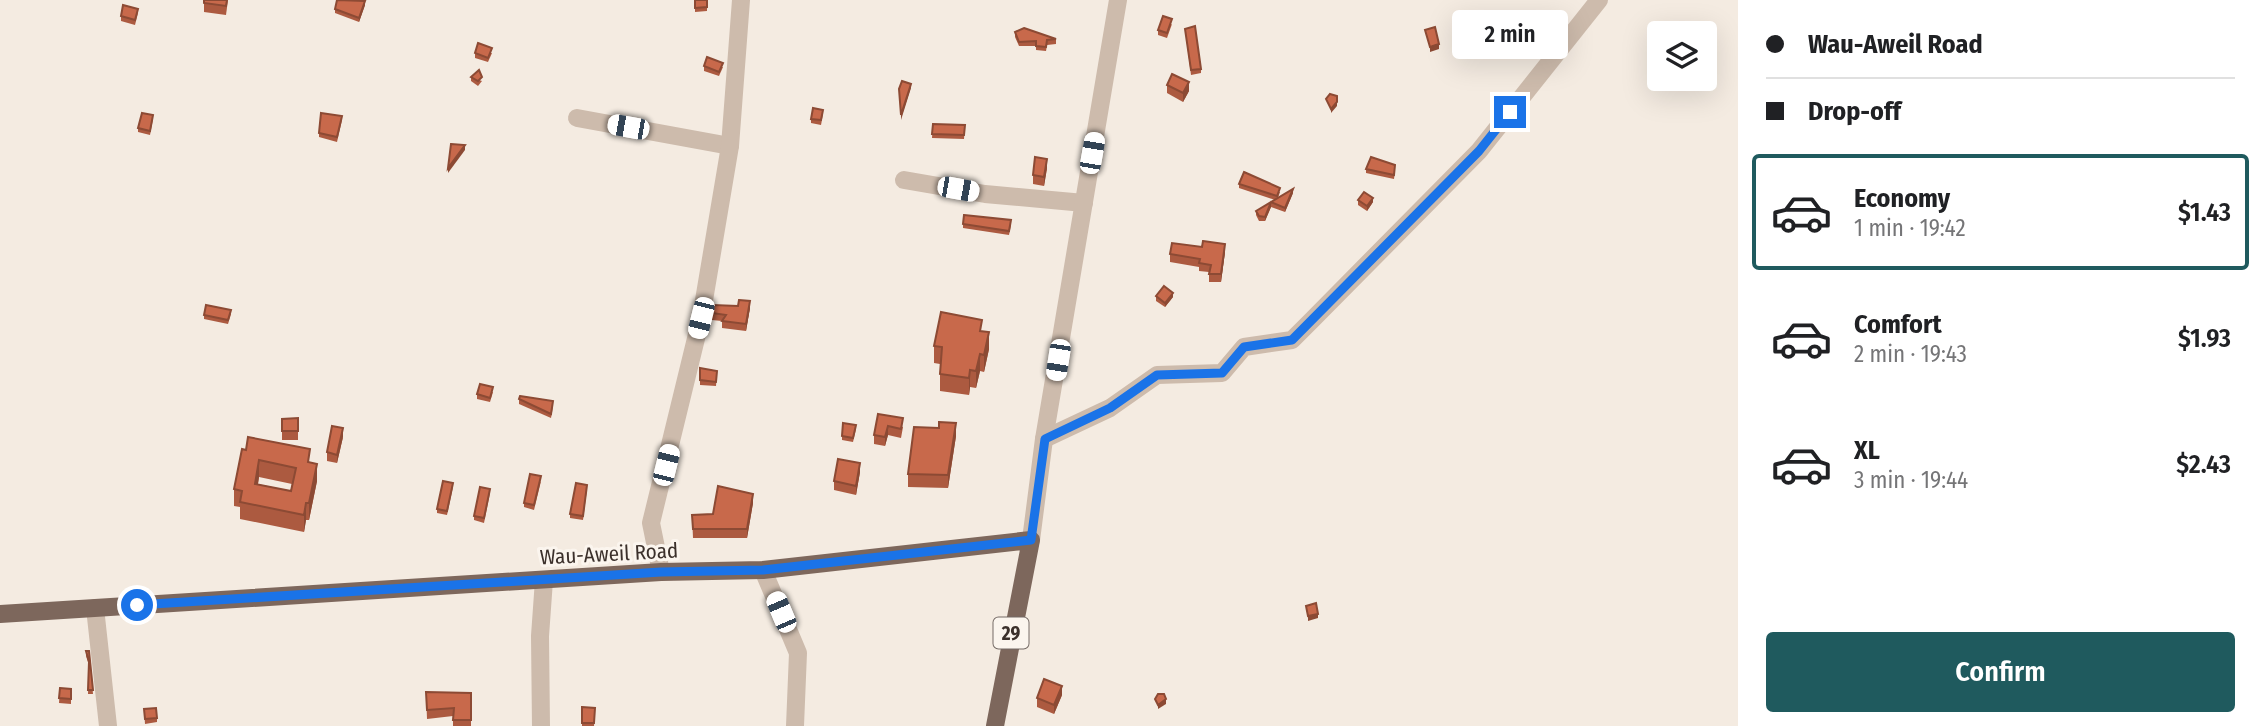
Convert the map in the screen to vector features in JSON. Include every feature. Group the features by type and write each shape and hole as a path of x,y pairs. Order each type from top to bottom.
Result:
{"main road":[{"name":"Wau-Aweil Road","path":"0,614 661,572 763,570 1031,540"},
{"name":"29","path":"995,726 1031,540"}],"street":[{"path":"661,572 651,523 701,318 730,146 741,0"},
{"path":"1031,540 1045,439 1118,0"},
{"path":"1045,439 1110,408 1157,375 1222,373 1244,347 1292,340 1479,151 1599,0"},
{"path":"578,118 730,146"},
{"path":"904,180 985,194 1084,203"},
{"path":"763,570 798,653 795,726"},
{"path":"541,726 540,636 544,580"},
{"path":"95,608 108,726"}],"building":[{"path":"204,0 227,0 226,6 204,3"},
{"path":"337,0 365,1 359,18 335,9"},
{"path":"695,0 707,0 707,7 695,8"},
{"path":"123,5 138,9 135,20 121,16"},
{"path":"1163,16 1172,19 1167,33 1158,30"},
{"path":"1195,26 1201,69 1191,70 1185,29"},
{"path":"1435,27 1439,44 1430,47 1425,30"},
{"path":"1024,28 1056,39 1047,40 1046,47 1036,46 1036,41 1019,42 1015,32"},
{"path":"478,43 492,48 488,58 475,53"},
{"path":"707,57 723,63 719,72 704,66"},
{"path":"479,70 482,77 478,81 471,77"},
{"path":"1172,74 1189,82 1183,93 1167,85"},
{"path":"902,81 911,84 901,115 899,89"},
{"path":"1330,94 1337,96 1337,102 1331,109 1326,99"},
{"path":"813,108 823,110 821,120 811,119"},
{"path":"142,113 153,115 150,131 138,128"},
{"path":"321,113 342,116 337,137 319,133"},
{"path":"933,124 965,125 964,135 932,134"},
{"path":"451,144 465,145 448,168"},
{"path":"1035,157 1047,159 1044,177 1033,175"},
{"path":"1371,157 1395,165 1394,175 1366,169"},
{"path":"1244,172 1280,188 1277,196 1239,184"},
{"path":"1293,189 1285,208 1271,202"},
{"path":"1364,192 1373,198 1367,206 1358,200"},
{"path":"1271,202 1265,217 1259,216 1256,211"},
{"path":"964,215 1011,220 1009,231 963,224"},
{"path":"1203,241 1225,244 1221,274 1209,274 1211,265 1199,263 1200,259 1170,254 1172,243 1202,247"},
{"path":"1164,286 1173,293 1165,303 1156,296"},
{"path":"739,300 750,301 746,324 722,321 726,315 712,313 713,305 738,306"},
{"path":"206,305 231,310 228,320 204,315"},
{"path":"941,312 982,320 980,331 989,332 984,355 980,354 976,371 970,370 969,378 940,374 942,347 934,346"},
{"path":"700,368 717,371 716,382 700,380"},
{"path":"480,384 493,387 490,398 477,394"},
{"path":"520,396 553,401 551,414 519,399"},
{"path":"878,414 903,418 901,429 888,426 885,437 874,435"},
{"path":"298,418 298,431 282,431 282,419"},
{"path":"939,422 956,423 948,475 908,474 914,427 939,428"},
{"path":"843,423 856,425 853,438 842,436"},
{"path":"332,426 343,428 337,455 327,452"},
{"path":"248,437 310,449 308,462 317,464 304,515 240,502 242,491 234,489 242,449 246,450","holes":["259,460 296,468 291,491 255,484"]},
{"path":"838,459 860,463 856,486 834,481"},
{"path":"530,474 541,476 534,505 524,503"},
{"path":"443,481 453,483 447,511 437,509"},
{"path":"576,483 587,485 583,516 570,514"},
{"path":"718,486 753,494 747,529 693,529 692,515 713,514"},
{"path":"480,487 490,489 484,518 474,516"},
{"path":"1316,603 1318,614 1308,616 1306,606"},
{"path":"86,651 89,651 93,690 88,690 89,662"},
{"path":"1044,679 1062,686 1054,705 1037,698"},
{"path":"60,688 71,689 71,699 59,698"},
{"path":"426,692 471,693 471,720 453,720 454,708 427,710"},
{"path":"1158,694 1164,694 1166,699 1158,705 1155,699"},
{"path":"582,707 595,708 594,723 582,723"},
{"path":"156,708 157,718 145,719 144,709"}],"route":[{"path":"137,605 661,572 763,570 1031,540 1045,439 1110,408 1157,375 1222,373 1244,347 1292,340 1479,151 1510,112"}]}
